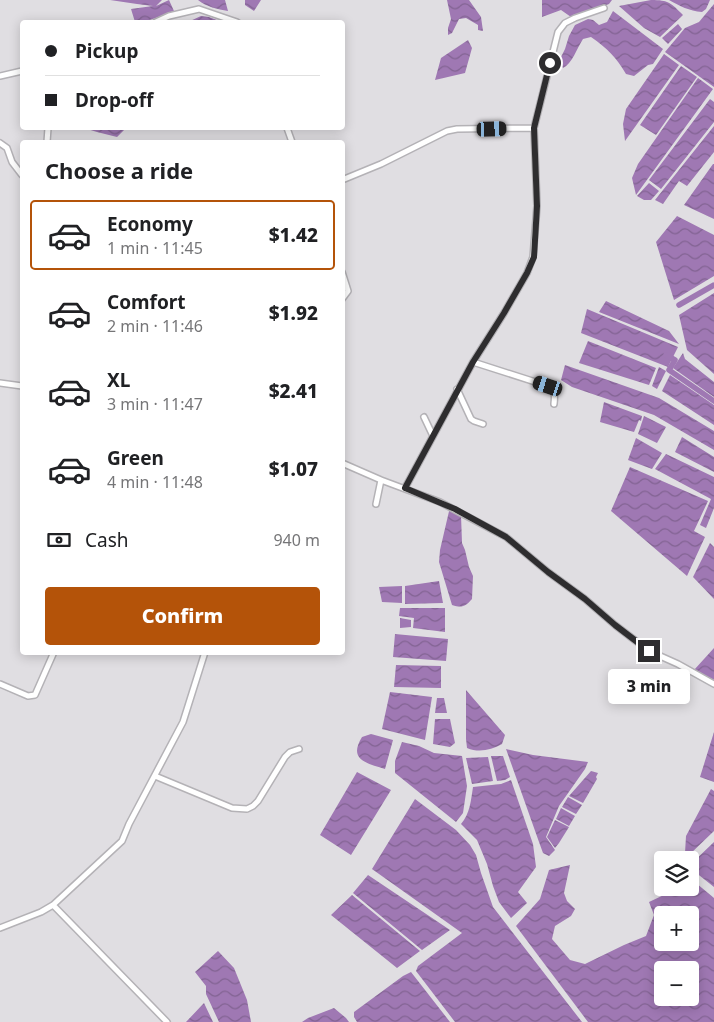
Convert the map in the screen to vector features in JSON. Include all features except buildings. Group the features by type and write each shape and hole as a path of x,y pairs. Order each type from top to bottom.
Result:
{"street":[{"path":"160,20 199,8 232,20"},
{"path":"405,488 457,389 504,313 534,257 537,206 534,128 558,32 565,23 604,8"},
{"path":"0,76 20,71"},
{"path":"345,179 382,164 446,130 534,128"},
{"path":"0,143 7,148 12,162 20,172"},
{"path":"345,282 348,291 345,295"},
{"path":"473,362 552,388 554,404"},
{"path":"0,383 20,386"},
{"path":"457,389 471,419 483,424"},
{"path":"424,418 433,436"},
{"path":"345,464 455,509 506,537 649,651 678,664 714,684"},
{"path":"376,504 381,480"},
{"path":"0,684 28,696 36,695 53,655"},
{"path":"0,928 54,905 122,841 182,722 205,655"},
{"path":"155,776 232,808 247,809 258,800 285,757 290,752 299,749"},
{"path":"54,905 167,1022"}],"water":[{"path":"110,0 162,0 156,6 169,0 174,11 150,20 134,20 131,9 153,6"},
{"path":"198,0 225,0 228,11 209,6"},
{"path":"245,0 261,0 254,11 245,5"},
{"path":"447,0 469,0 481,17 483,31 478,30 478,25 466,18 459,19 452,33 448,35 451,19"},
{"path":"542,0 612,0 609,4 571,17 561,10 542,17"},
{"path":"651,0 669,3 683,15 660,37 644,28 619,6"},
{"path":"669,0 710,0 706,9 702,12 689,9"},
{"path":"714,4 714,87 665,52 685,28 699,22"},
{"path":"613,11 663,49 653,64 648,65 634,76 626,74 611,54 591,37 583,39 572,59 563,68 559,61 575,25 588,19 593,20 599,25 607,22"},
{"path":"201,16 217,20 192,20"},
{"path":"678,24 682,29 668,44 662,38"},
{"path":"468,40 472,48 465,73 435,80 441,58"},
{"path":"664,54 679,65 625,141 623,124 626,109"},
{"path":"681,66 697,77 656,135 640,125"},
{"path":"698,78 713,89 636,195 632,178 638,164"},
{"path":"710,99 714,102 714,122 661,189 649,180"},
{"path":"714,126 714,152 687,186 679,181 663,204 655,200"},
{"path":"90,130 124,130 117,137"},
{"path":"714,164 714,219 684,205"},
{"path":"649,183 659,191 651,200 644,200 637,196"},
{"path":"677,216 714,235 714,276 674,300 656,242"},
{"path":"714,293 714,374 687,350 679,315"},
{"path":"606,301 669,331 679,344 599,312"},
{"path":"587,309 678,347 668,367 581,333"},
{"path":"588,341 656,368 649,385 579,363"},
{"path":"683,353 685,359 714,382 714,397 673,368"},
{"path":"565,365 659,398 714,431 714,450 654,415 572,387 561,380"},
{"path":"659,367 666,371 657,389 652,386"},
{"path":"670,375 714,405 714,425 662,391"},
{"path":"604,402 642,416 634,432 600,422"},
{"path":"644,416 666,427 657,443 638,434"},
{"path":"682,437 714,457 714,472 675,452"},
{"path":"636,438 662,453 652,469 628,460"},
{"path":"666,454 714,477 714,508 706,528 700,525 711,499 655,469"},
{"path":"630,467 708,501 694,531 705,537 687,576 611,511"},
{"path":"450,507 461,515 462,543 473,576 472,599 461,607 452,605 439,562"},
{"path":"710,543 714,547 714,599 693,577"},
{"path":"439,581 443,603 405,604 405,586"},
{"path":"402,586 402,603 382,602 379,587"},
{"path":"400,608 445,608 445,632 413,628 414,618 399,616"},
{"path":"400,618 411,620 411,627 400,628"},
{"path":"395,634 448,639 446,661 393,657"},
{"path":"714,648 714,680 694,670"},
{"path":"396,665 441,666 441,688 394,687"},
{"path":"466,690 505,735 502,744 485,750 467,748"},
{"path":"390,692 432,697 425,740 382,729"},
{"path":"437,698 444,698 447,713 435,713"},
{"path":"435,719 450,719 455,743 450,747 433,744"},
{"path":"714,732 714,782 700,777"},
{"path":"371,734 393,740 385,769 371,765 358,756 358,745 362,737"},
{"path":"402,742 419,746 434,753 462,756 467,786 463,813 456,822 395,773 395,761"},
{"path":"506,749 533,755 588,762 559,806 546,837 555,850 549,856 543,853"},
{"path":"491,756 503,756 510,777 497,781"},
{"path":"488,757 493,781 472,784 466,758"},
{"path":"591,771 598,773 597,779 583,803 569,796"},
{"path":"357,772 391,790 351,855 320,835"},
{"path":"511,780 533,844 536,867 518,892 527,903 511,918 499,902 477,840 461,824 471,802 473,787 501,784"},
{"path":"711,789 714,791 714,831 693,851 685,851 686,836"},
{"path":"568,797 582,805 576,814 562,807"},
{"path":"415,799 456,830 470,845 476,855 493,907 582,1022 455,1022 416,971 418,966 462,933 372,869"},
{"path":"561,808 575,816 569,826 556,819"},
{"path":"555,820 569,827 555,848 547,837"},
{"path":"714,842 714,887 699,875 699,856"},
{"path":"570,865 564,893 567,901 575,909 571,916 555,926 552,939 570,960 585,964 646,936 654,915 649,902 662,896 699,896 699,886 714,898 714,1022 588,1022 516,926 540,899 549,870"},
{"path":"368,875 450,930 422,950 353,893"},
{"path":"352,895 420,951 397,968 331,915"},
{"path":"218,951 234,968 247,1000 251,1022 219,1022 206,994 206,986 195,972"},
{"path":"411,972 450,1022 357,1022 354,1012"},
{"path":"204,1003 213,1022 186,1022"},
{"path":"334,1008 349,1022 302,1022 308,1018"}],"waterway":[{"path":"679,305 714,285"},
{"path":"666,355 675,360 669,370 714,401"}],"route":[{"path":"550,63 534,128 537,206 534,257 504,313 473,362 405,488 455,509 506,537 649,651"}]}
